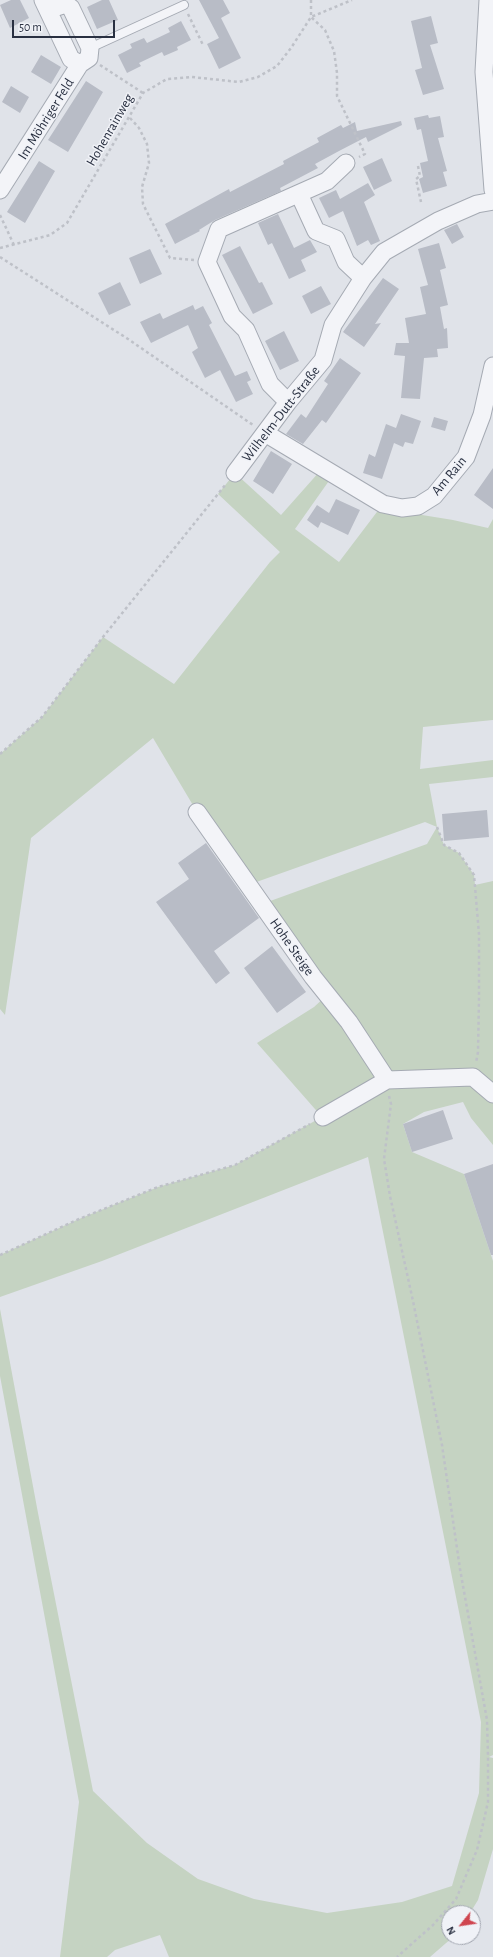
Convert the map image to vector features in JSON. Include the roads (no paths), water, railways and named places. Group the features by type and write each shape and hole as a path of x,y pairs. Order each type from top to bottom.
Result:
{"street":[{"path":"488,0 484,72 493,190"},
{"name":"Im Möhriger Feld","path":"66,4 71,8 86,57 71,59 46,5 66,4"},
{"name":"Im Möhriger Feld","path":"0,190 6,170 86,57"},
{"path":"288,402 270,384 246,330 232,316 207,262 219,229 327,181 346,163"},
{"path":"299,194 316,231 336,239 346,262 363,278"},
{"name":"Wilhelm-Dutt-Straße","path":"235,473 288,402 323,360 333,325 363,278 384,252 438,220 477,204 493,201"},
{"name":"Am Rain","path":"265,433 383,504 402,508 418,506 434,496 466,457 482,415 493,366"},
{"name":"Hohe Steige","path":"197,812 313,977 349,1022 387,1080"},
{"path":"322,1117 387,1080 473,1077 493,1094"}],"lane":[{"path":"86,57 184,5"}]}
